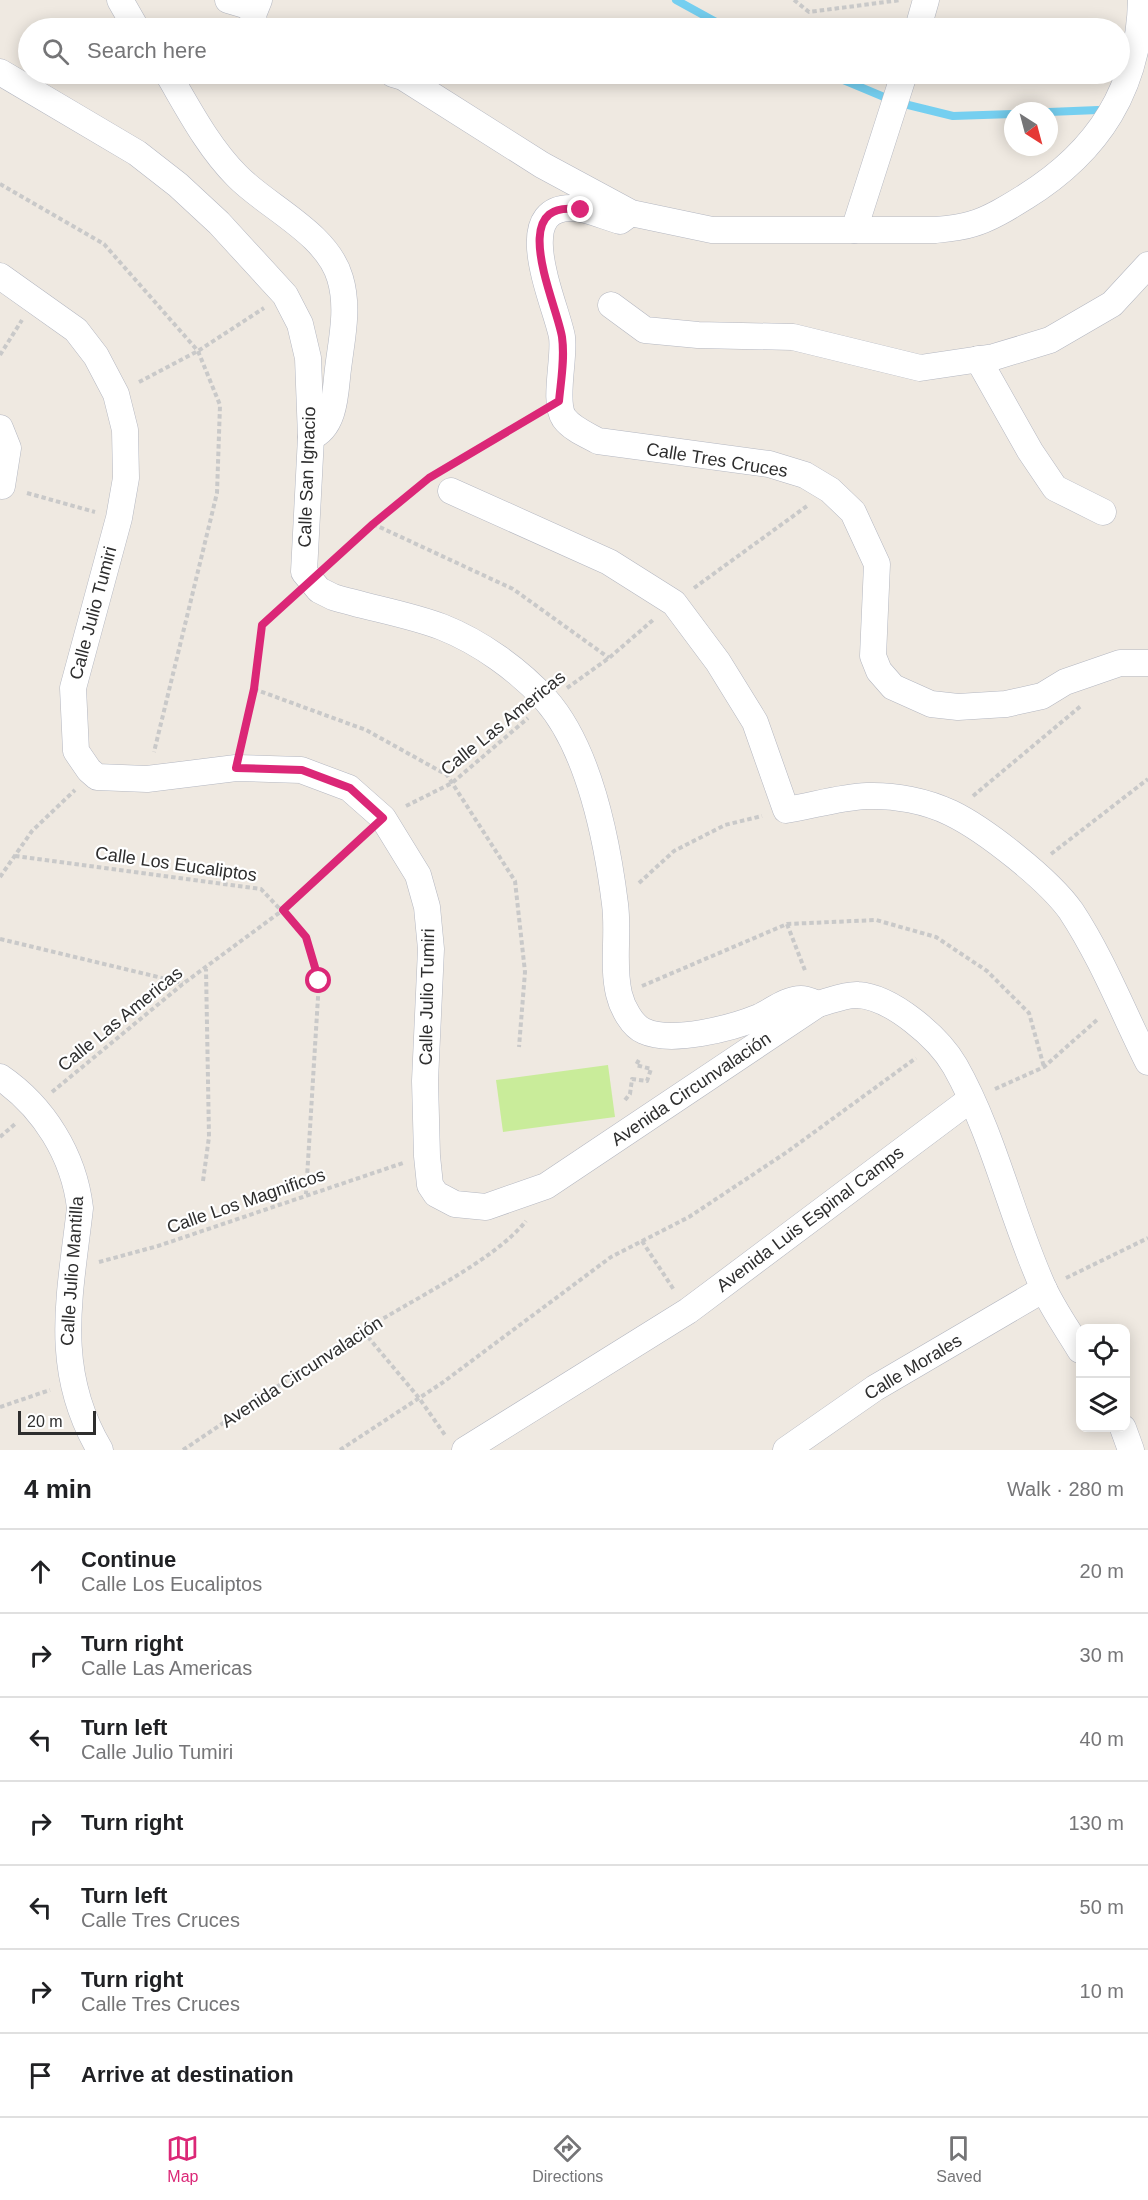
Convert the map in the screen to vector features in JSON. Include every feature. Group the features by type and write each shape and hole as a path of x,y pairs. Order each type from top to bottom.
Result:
{"street":[{"path":"120,0 130,18"},
{"path":"228,0 257,12"},
{"path":"921,18 926,0"},
{"path":"1130,69 1143,17"},
{"name":"Calle San Ignacio","path":"0,72 18,83"},
{"name":"Calle San Ignacio","path":"20,84 136,153 178,185 219,223 285,295 300,324 308,358 311,437 303,560 304,572 310,580"},
{"path":"174,84 195,120 237,177 296,222 323,250 339,276 344,299 344,327 335,393 326,426 321,433 311,437"},
{"path":"414,84 542,165 632,213 712,230 935,231 972,224 1008,207 1054,179 1084,152 1104,126 1125,84"},
{"path":"854,230 901,84"},
{"path":"559,401 563,363 562,336 539,248 542,223 550,215 571,208 620,221 632,213"},
{"path":"611,305 645,330 699,335 793,338 920,369 978,359 1050,340 1112,304 1148,265"},
{"name":"Calle Julio Tumiri","path":"0,276 76,330 96,356 116,394 125,429 126,478 119,518 73,688 76,751 89,770 97,777 147,779 236,768 302,770 350,788 383,818 418,875 427,907 431,949 425,1081 430,1185 436,1194 455,1204 486,1207 546,1186"},
{"path":"978,359 1030,451 1055,488 1103,512"},
{"name":"Calle Tres Cruces","path":"559,401 563,417 598,441 769,464 805,475 830,489 854,512 877,564 873,656 879,671 892,687 931,704 957,707 1006,704 1042,696 1065,682 1120,663 1148,663"},
{"path":"0,428 8,448 2,486"},
{"path":"443,478 609,562 674,603 718,662 755,722 786,810 866,796 912,800 951,813 989,837 1030,870 1069,909 1092,946 1148,1062"},
{"path":"310,580 319,590 333,597 442,627 466,639 501,661 547,701 578,750 592,791 615,904 619,995 627,1014 636,1025 644,1031 668,1034 722,1030 802,998 818,1004"},
{"name":"Avenida Circunvalación","path":"546,1186 818,1004 858,994 888,1004 937,1042 954,1065 971,1100 1044,1289 1076,1343"},
{"name":"Calle Julio Mantilla","path":"0,1077 34,1107 56,1136 77,1185 80,1209 67,1350 71,1383 100,1450"},
{"name":"Avenida Luis Espinal Camps","path":"458,1446 688,1311 971,1100"},
{"name":"Calle Morales","path":"786,1450 875,1389 1044,1289"},
{"path":"1124,1432 1131,1450"}],"path":[{"path":"794,0 809,12 902,0"},
{"path":"0,184 104,244 198,351 220,405 217,493 147,779"},
{"path":"116,394 198,351 285,295"},
{"path":"0,355 35,300"},
{"path":"236,768 254,689 262,625 373,524 559,401"},
{"path":"2,486 119,518"},
{"name":"Calle Las Americas","path":"0,1137 184,983 283,910 383,818 452,783 547,701 609,658 674,603 830,489"},
{"path":"373,524 513,589 609,658"},
{"path":"254,689 366,730 447,774 515,881 525,972 519,1047"},
{"path":"951,813 1084,704"},
{"path":"0,877 32,831 71,796 89,770"},
{"path":"1030,870 1148,779"},
{"path":"615,904 674,851 725,825 786,810"},
{"name":"Calle Los Eucaliptos","path":"15,856 261,888 283,910 306,937 319,981 306,1194"},
{"path":"619,995 787,924 876,920 936,937 987,971 1029,1013 1044,1067"},
{"path":"787,924 818,1004"},
{"path":"0,939 184,983"},
{"path":"203,1181 209,1137 206,968"},
{"path":"971,1100 1044,1067 1118,1001"},
{"path":"340,1450 419,1398 611,1257 689,1217 786,1152 937,1042"},
{"path":"641,1053 648,1055"},
{"path":"620,1107 630,1094 632,1079 647,1081 651,1069 636,1065 639,1058 646,1060"},
{"name":"Calle Los Magnificos","path":"73,1269 158,1246 306,1194 427,1156"},
{"name":"Avenida Circunvalación","path":"183,1450 363,1331 486,1256 515,1235 533,1212 546,1186"},
{"path":"1044,1289 1148,1238"},
{"path":"642,1241 688,1311"},
{"path":"363,1331 458,1446"},
{"path":"0,1407 71,1383"}],"green space":[{"path":"608,1065 615,1117 503,1132 496,1080"}],"waterway":[{"path":"676,0 709,18"},
{"path":"853,84 896,102 953,116 1004,114"},
{"path":"1058,112 1098,110"}],"route":[{"path":"319,981 306,937 283,910 383,818 350,788 302,770 236,768 254,689 262,625 373,524 429,478 559,401 563,363 562,336 552,306 539,248 542,223 550,215 571,208 581,210"}]}
